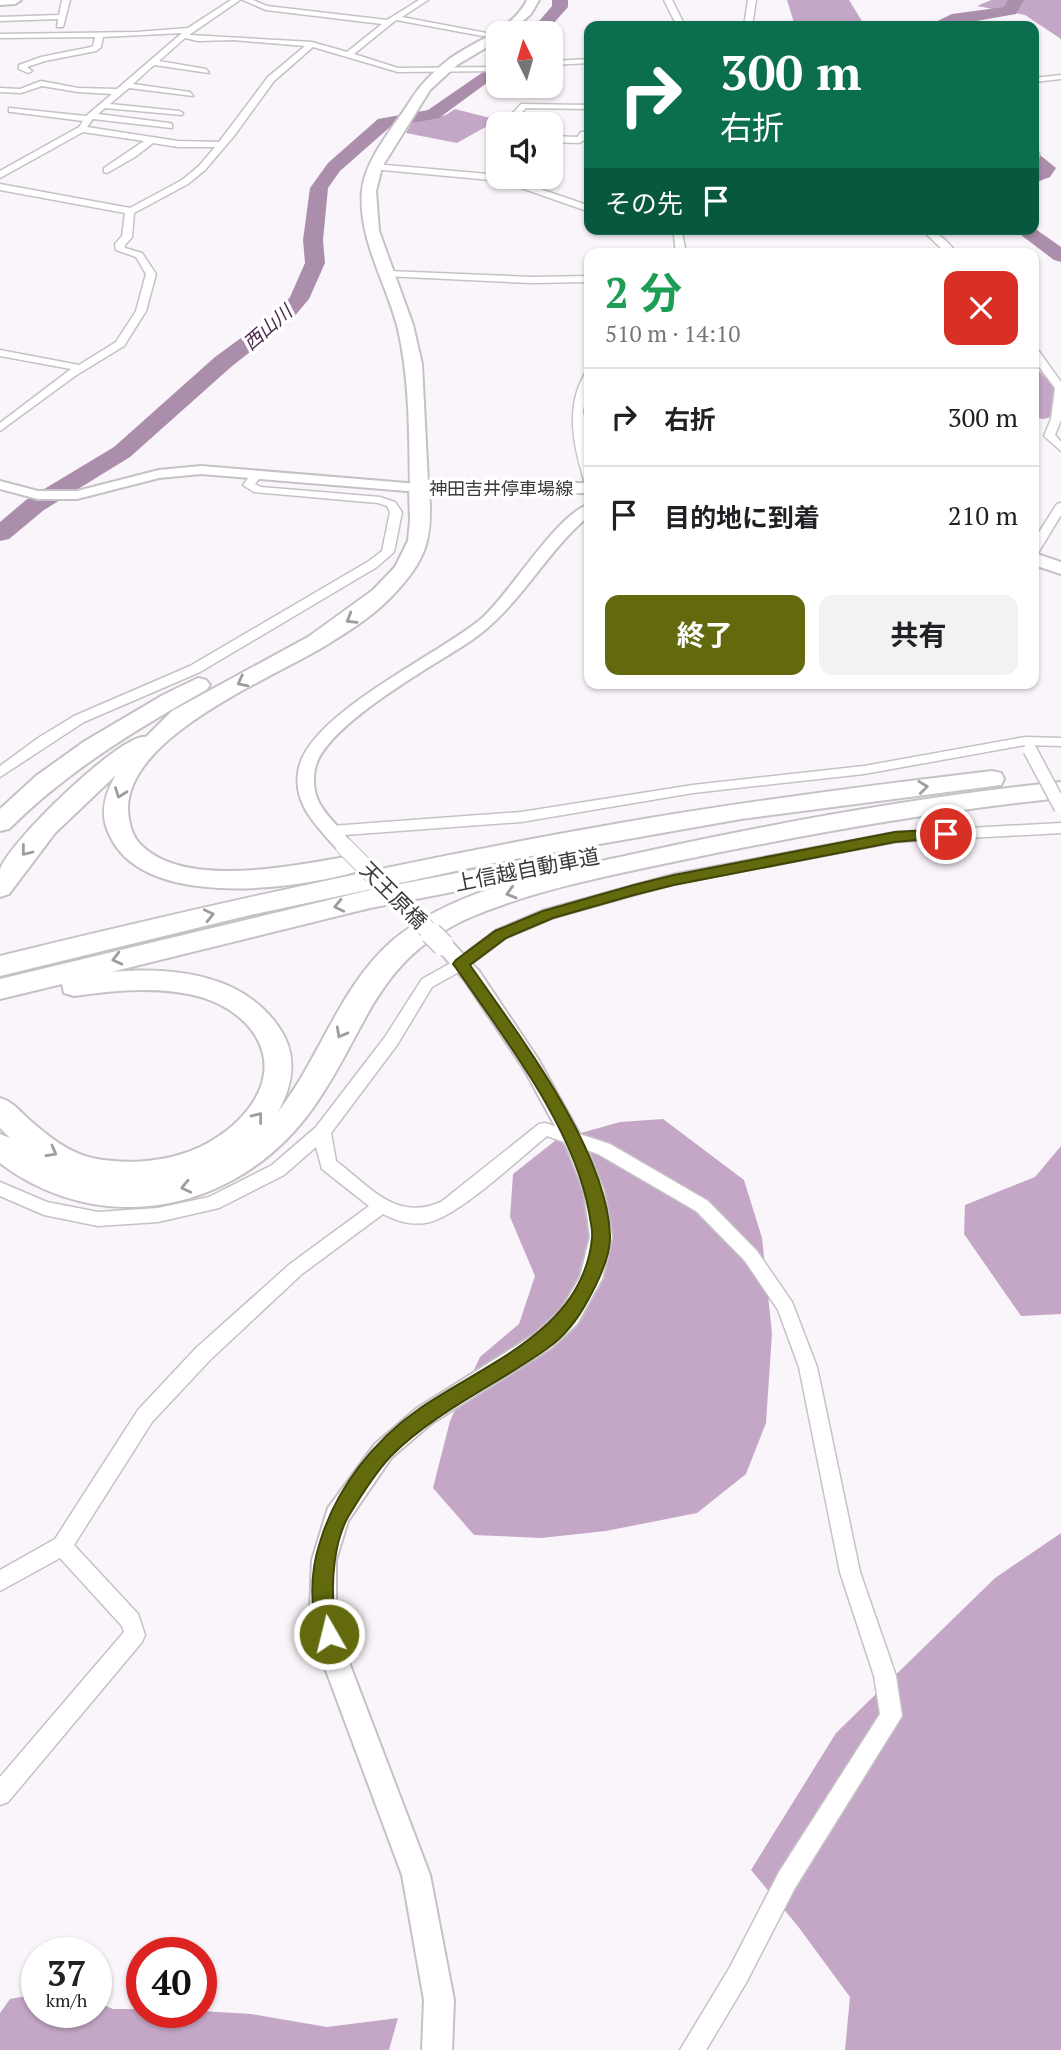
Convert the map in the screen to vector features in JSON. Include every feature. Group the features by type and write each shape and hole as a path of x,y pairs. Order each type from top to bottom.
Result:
{"highway":[{"path":"0,1 15,0"},
{"path":"0,888 33,843 82,790 137,746 196,706 359,614 389,589 408,566 414,552 420,531 419,488"},
{"path":"0,822 71,760 362,594 394,573 414,552"},
{"path":"196,706 141,754 121,789 116,814 120,837 130,851 168,872 197,877 230,879 294,874 756,804 855,795"},
{"path":"0,856 61,789 141,718"},
{"name":"上信越自動車道","path":"0,966 252,904 496,852 619,830 855,795 1061,772"},
{"name":"上信越自動車道","path":"0,989 247,927 504,872 747,830 1061,790"},
{"path":"0,1146 26,1166 56,1182 86,1191 122,1196 159,1194 195,1186 254,1154 280,1130 302,1104 377,975 403,947 438,922 502,896 638,861 751,838 986,798"},
{"path":"0,1000 93,982 163,980 197,985 228,996 250,1010 266,1027 276,1046 278,1070 273,1094 261,1116 241,1136 186,1166 155,1172 124,1174 97,1170 68,1161 19,1130 0,1109"}],"main road":[{"name":"神田吉井停車場線","path":"516,21 527,12 533,0"},
{"name":"神田吉井停車場線","path":"486,43 442,70 425,88 376,167 369,191 369,214 405,325 414,364 419,488 584,488"},
{"path":"1039,561 1061,568"}],"street":[{"path":"59,35 66,0"},
{"path":"0,175 82,129 90,118 187,33 236,0"},
{"path":"247,0 266,8 388,22"},
{"path":"347,55 388,22 424,0"},
{"path":"667,0 678,21"},
{"path":"749,21 752,0"},
{"path":"291,2 310,4"},
{"path":"330,14 343,4"},
{"path":"0,19 61,17"},
{"path":"397,18 486,33"},
{"path":"0,36 187,33 198,39 233,38 312,44 398,70 486,69"},
{"path":"28,71 22,66 32,60 62,57 97,47 99,34"},
{"path":"209,50 233,38"},
{"path":"0,187 132,211 185,183 222,145 271,79 312,44"},
{"path":"564,62 584,61"},
{"path":"155,62 206,71"},
{"path":"1039,79 1061,77"},
{"path":"0,90 21,91 41,83 78,90 119,92"},
{"path":"127,86 190,94"},
{"path":"107,170 155,140 185,104"},
{"path":"106,106 179,113"},
{"path":"518,112 524,106 584,107"},
{"path":"12,110 169,126"},
{"path":"82,129 155,140 222,145"},
{"path":"563,139 579,140 584,134"},
{"path":"376,167 486,177"},
{"path":"534,189 584,207"},
{"path":"0,428 80,368 120,344 141,311 151,274 139,256 121,250 120,244 127,237 132,211"},
{"path":"933,235 948,248"},
{"path":"388,274 531,280 584,279"},
{"path":"0,354 80,368"},
{"path":"1039,359 1060,388 1056,419 1049,436"},
{"path":"584,384 581,389 579,447 584,462"},
{"path":"1039,435 1049,436 1061,448"},
{"path":"0,485 38,495 58,496 102,490 179,470 419,488"},
{"path":"0,774 43,741 79,719 195,669 373,564 388,552 396,512 387,502 258,489 249,485 256,475"},
{"path":"1039,542 1061,506"},
{"name":"天王原橋","path":"437,2050 439,2000 416,1875 334,1657 323,1610 324,1560 337,1516 383,1451 424,1416 543,1341 569,1317 591,1279 601,1237 594,1191 571,1138 531,1064 461,964 344,846 314,812 304,788 306,769 322,740 370,699 485,623 510,597 558,536 584,513"},
{"path":"331,831 521,817 693,789 875,768 1061,742"},
{"path":"1028,746 1061,808"},
{"path":"0,1189 44,1208 98,1219 158,1215 213,1203 278,1170 322,1132 391,1041 427,983 461,964 501,934 548,914 674,880 895,837 1061,828"},
{"path":"322,1132 328,1164 382,1206 406,1218 432,1216 447,1207 545,1129 604,1149 702,1206 751,1256 786,1307 808,1367 850,1572 885,1676 891,1716 787,1880 738,1975 692,2050"},
{"path":"0,1581 62,1546 145,1416 203,1353 296,1269 382,1206"},
{"path":"0,1794 135,1635 131,1621 62,1546"}],"shaded area":[{"path":"787,0 849,0 862,21 793,21"},
{"path":"991,0 1061,0 1061,39 1039,24 1039,21 1025,15 977,6"},
{"path":"455,109 486,117 486,127 457,143 406,133 412,122 446,115"},
{"path":"1039,371 1061,393 1061,414 1039,418"},
{"path":"663,1119 744,1180 762,1238 772,1333 766,1423 746,1474 697,1513 606,1531 541,1538 474,1535 433,1488 450,1421 480,1357 519,1324 535,1276 510,1217 513,1174 556,1140 620,1122"},
{"path":"1061,1146 1061,1314 1021,1316 964,1234 965,1205 1035,1177"},
{"path":"1061,1533 1061,2050 845,2050 850,1997 797,1925 751,1870 836,1733 995,1578"},
{"path":"21,1997 21,2028 112,2028 112,2009 126,2009 126,2028 217,2028 217,2012 251,2014 327,2027 398,2018 389,2050 0,2050 0,2013 10,1999"}],"waterway":[{"name":"西山川","path":"548,21 560,7 560,0"},
{"path":"947,21 1010,11 1016,0"},
{"name":"西山川","path":"0,534 35,505 122,452 223,362 285,315 299,299 315,263 313,240 319,188 334,167 384,123 433,114 486,75"},
{"path":"1039,162 1047,168 1039,175"},
{"path":"1031,235 1061,256"}],"route":[{"path":"329,1634 323,1610 324,1560 337,1516 359,1483 383,1451 424,1416 543,1341 569,1317 591,1279 601,1237 594,1191 577,1148 531,1064 472,976 461,964 501,934 548,914 634,890 895,837 946,834"}]}
